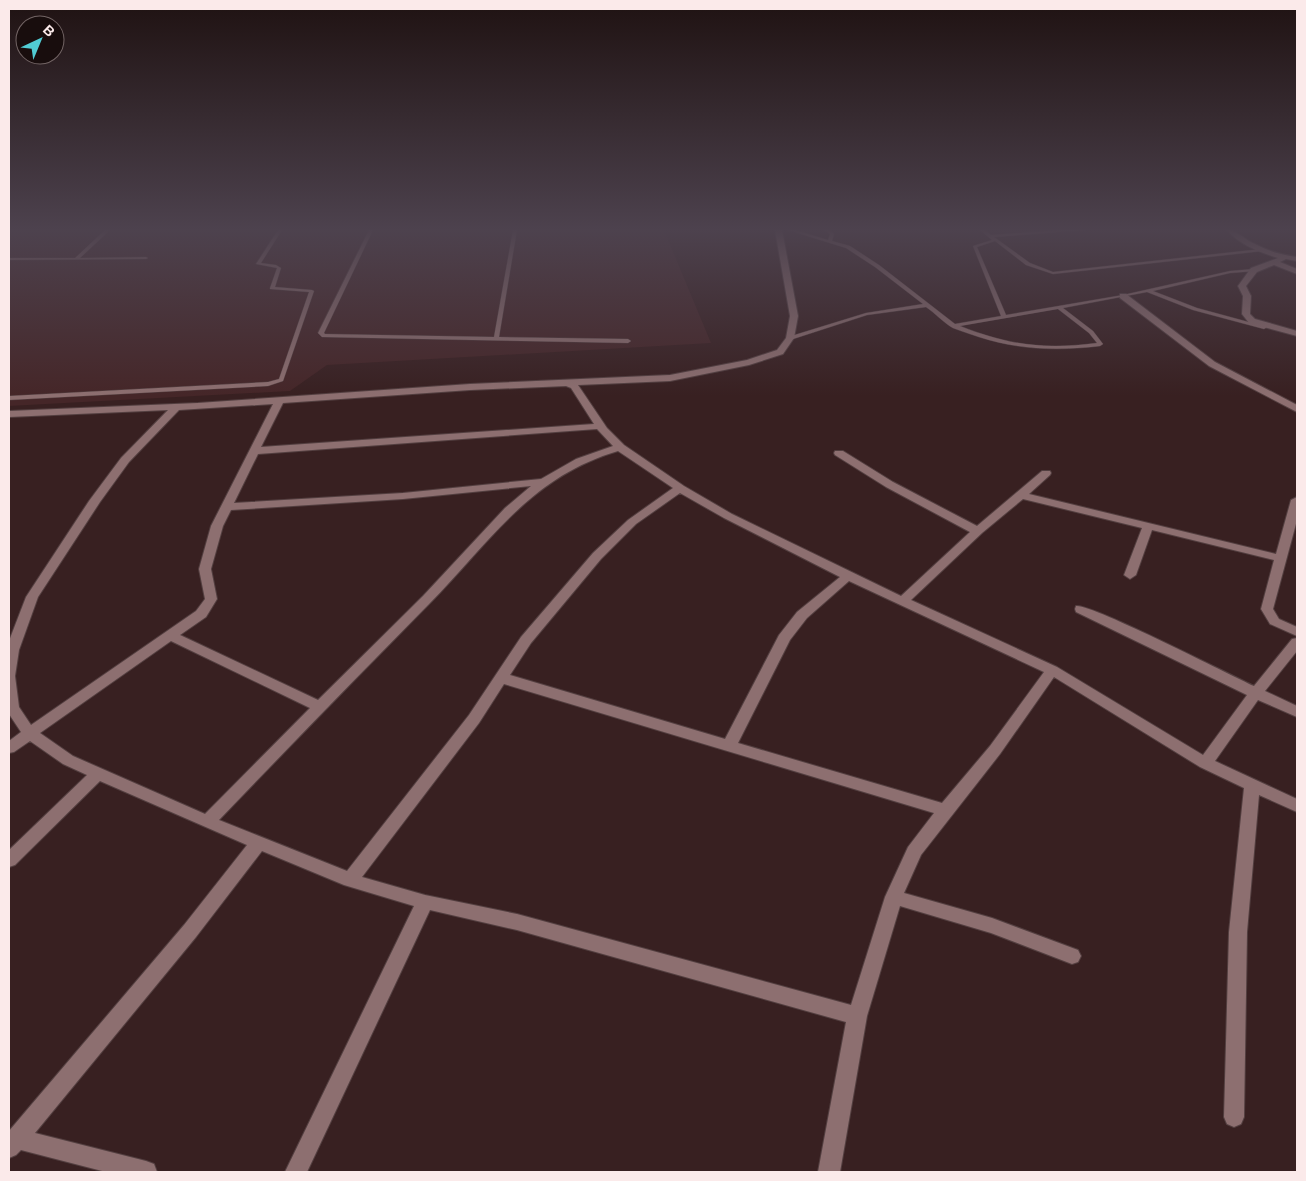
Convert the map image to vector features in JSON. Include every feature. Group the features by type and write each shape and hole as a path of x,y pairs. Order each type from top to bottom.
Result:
{"street":[{"path":"9,414 176,407 470,387 670,378 714,370 776,354 790,338 794,312 789,285"},
{"path":"1243,285 1247,296 1246,314 1252,320 1297,334"},
{"path":"1123,296 1212,364 1297,409"},
{"path":"568,383 574,386 601,426 620,447 680,488 728,516 848,576 1052,670 1205,764 1297,806"},
{"path":"9,748 201,614 209,605 211,599 206,569 217,526 280,400"},
{"path":"9,674 12,650 32,597 124,460 176,407"},
{"path":"255,451 601,426"},
{"path":"207,822 392,632 445,581 516,503 542,482 574,463 620,447"},
{"path":"839,453 868,473 978,531"},
{"path":"903,601 978,531 1046,473"},
{"path":"227,507 403,496 542,482"},
{"path":"350,880 474,719 526,640 597,556 632,522 680,488"},
{"path":"1021,496 1280,558"},
{"path":"1297,500 1267,609 1269,617 1277,624 1297,632"},
{"path":"1130,575 1148,526"},
{"path":"729,747 784,638 793,625 848,576"},
{"path":"1081,608 1138,634 1255,694 1297,712"},
{"path":"169,635 320,707"},
{"path":"1205,764 1255,694 1297,642"},
{"path":"830,1172 857,1016 894,897 914,852 995,750 1052,670"},
{"path":"9,678 12,708 29,733 68,760 207,822 350,880 425,902 517,922 857,1016"},
{"path":"502,678 947,811"},
{"path":"9,860 98,773"},
{"path":"1234,1117 1238,932 1252,785"},
{"path":"146,1172 12,1143 190,931 259,843"},
{"path":"894,897 992,926 1072,956"},
{"path":"296,1172 425,902"}],"lane":[{"path":"9,398 268,384 281,380 312,290 272,288 273,285"},
{"path":"344,285 322,332 324,336 628,341"},
{"path":"496,339 505,285"},
{"path":"900,285 954,326 1020,347 1066,349 1100,344 1091,332 1060,308"},
{"path":"991,285 1004,317"},
{"path":"954,326 1060,308 1174,285"},
{"path":"1149,291 1195,309 1284,331"},
{"path":"790,338 857,316 927,305"}],"shaded area":[{"path":"9,285 687,285 711,343 327,365 290,391 9,406"}]}
